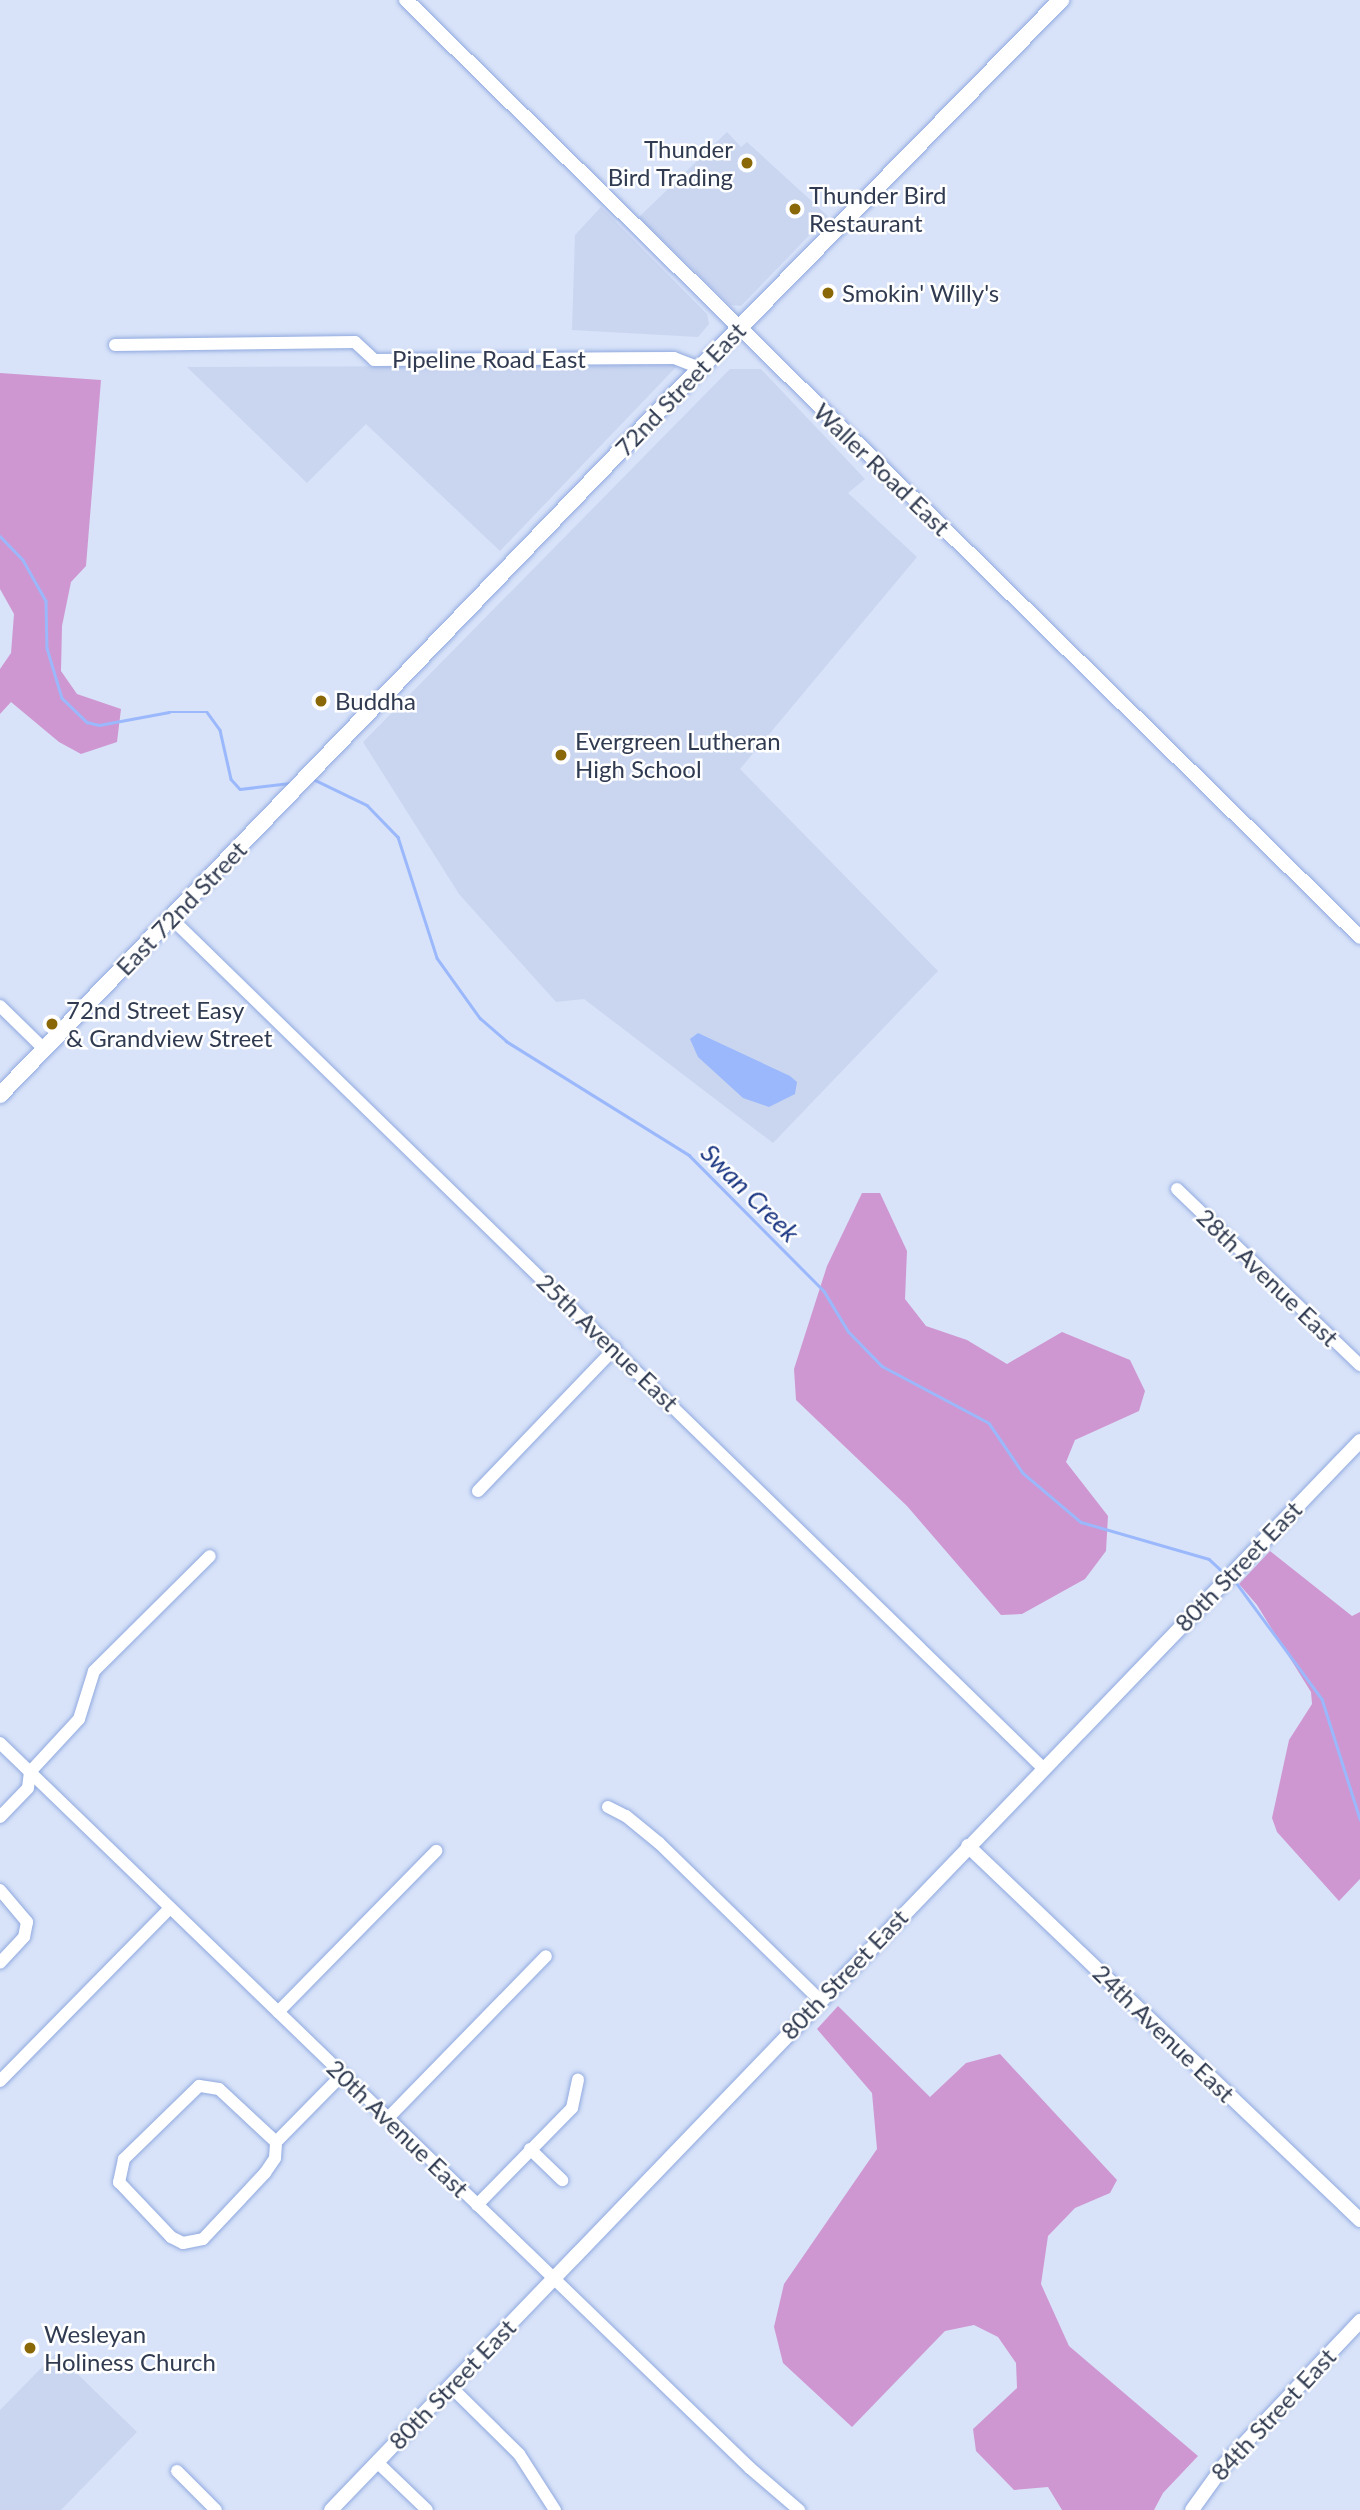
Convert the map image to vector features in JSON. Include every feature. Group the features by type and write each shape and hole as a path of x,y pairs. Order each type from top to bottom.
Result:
{"main road":[{"name":"72nd Street East","path":"303,781 699,368 1061,0"},
{"name":"East 72nd Street","path":"0,1095 303,781"}],"street":[{"name":"Waller Road East","path":"406,0 1360,937"},
{"name":"Pipeline Road East","path":"115,345 355,342 374,360 674,358 699,368"},
{"name":"25th Avenue East","path":"171,918 1044,1768"},
{"path":"0,1006 44,1049"},
{"name":"28th Avenue East","path":"1177,1189 1360,1365"},
{"path":"478,1491 615,1348"},
{"name":"80th Street East","path":"331,2510 553,2276 1360,1441"},
{"path":"0,1817 28,1788 30,1772 79,1719 94,1671 210,1556"},
{"name":"20th Avenue East","path":"0,1743 750,2468 799,2510"},
{"path":"608,1807 626,1816 659,1843 820,2000"},
{"name":"24th Avenue East","path":"968,1846 1360,2220"},
{"path":"278,2012 436,1851"},
{"path":"0,1890 27,1925 24,1937 0,1963"},
{"path":"0,2081 169,1909"},
{"path":"388,2118 546,1956"},
{"path":"275,2142 219,2089 208,2085 192,2089 124,2159 120,2172 128,2196 171,2237 183,2243 198,2240 265,2173 275,2158 275,2142 342,2076"},
{"path":"477,2205 572,2108 578,2080"},
{"path":"530,2149 562,2180"},
{"name":"84th Street East","path":"1192,2510 1224,2464 1360,2321"},
{"path":"450,2386 519,2454 555,2510"},
{"path":"377,2462 427,2510"},
{"path":"177,2471 216,2510"}],"shaded area":[{"path":"727,132 741,147 747,142 828,216 741,306 730,305 639,217"},
{"path":"601,207 707,314 709,324 698,337 572,330 575,235"},
{"path":"678,365 500,551 366,424 307,483 187,367"},
{"name":"Evergreen Lutheran High School","path":"730,369 761,369 865,479 848,493 917,557 740,769 938,971 773,1143 584,999 556,1002 459,894 363,742"},
{"path":"0,373 101,380 86,566 71,582 62,626 61,671 77,694 121,709 117,742 81,754 59,742 11,702 0,714 0,669 11,653 14,614 0,589"},
{"path":"862,1193 880,1193 907,1251 905,1299 926,1326 967,1340 1007,1364 1062,1332 1130,1360 1145,1391 1139,1411 1075,1440 1066,1462 1108,1516 1106,1551 1085,1579 1022,1614 1001,1615 907,1506 796,1400 794,1369 827,1266"},
{"path":"1270,1551 1352,1616 1360,1612 1360,1879 1339,1901 1277,1832 1272,1818 1289,1740 1312,1704 1311,1692 1257,1605 1239,1584"},
{"path":"838,2006 930,2097 966,2063 1000,2054 1117,2180 1110,2193 1075,2208 1048,2236 1041,2284 1069,2346 1198,2456 1163,2493 1154,2510 1062,2510 1048,2487 1014,2490 976,2451 973,2429 1017,2388 1016,2363 998,2337 974,2325 945,2331 852,2427 783,2363 774,2327 784,2284 877,2149 872,2093 817,2029"},
{"path":"56,2353 137,2432 61,2510 0,2510 0,2410"}],"water":[{"path":"698,1033 790,1076 797,1082 795,1094 769,1107 743,1098 698,1057 690,1039"}],"waterway":[{"name":"Swan Creek","path":"0,536 23,560 46,601 47,648 62,698 87,722 99,725 169,712 207,712 220,730 231,779 240,789 290,783"},
{"name":"Swan Creek","path":"315,780 367,805 398,837 437,958 480,1018 506,1041 689,1155 824,1291 848,1331 882,1366 989,1423 1023,1473 1081,1522 1209,1559 1221,1570"},
{"name":"Swan Creek","path":"1235,1581 1322,1699 1360,1819"}],"place":[{"name":"Thunder Bird Trading","path":"747,163"},
{"name":"Thunder Bird Restaurant","path":"795,209"},
{"name":"Smokin' Willy's","path":"828,293"},
{"name":"Buddha","path":"321,701"},
{"name":"Evergreen Lutheran High School","path":"561,755"},
{"name":"72nd Street Easy & Grandview Street","path":"52,1024"},
{"name":"Wesleyan Holiness Church","path":"30,2348"}]}
